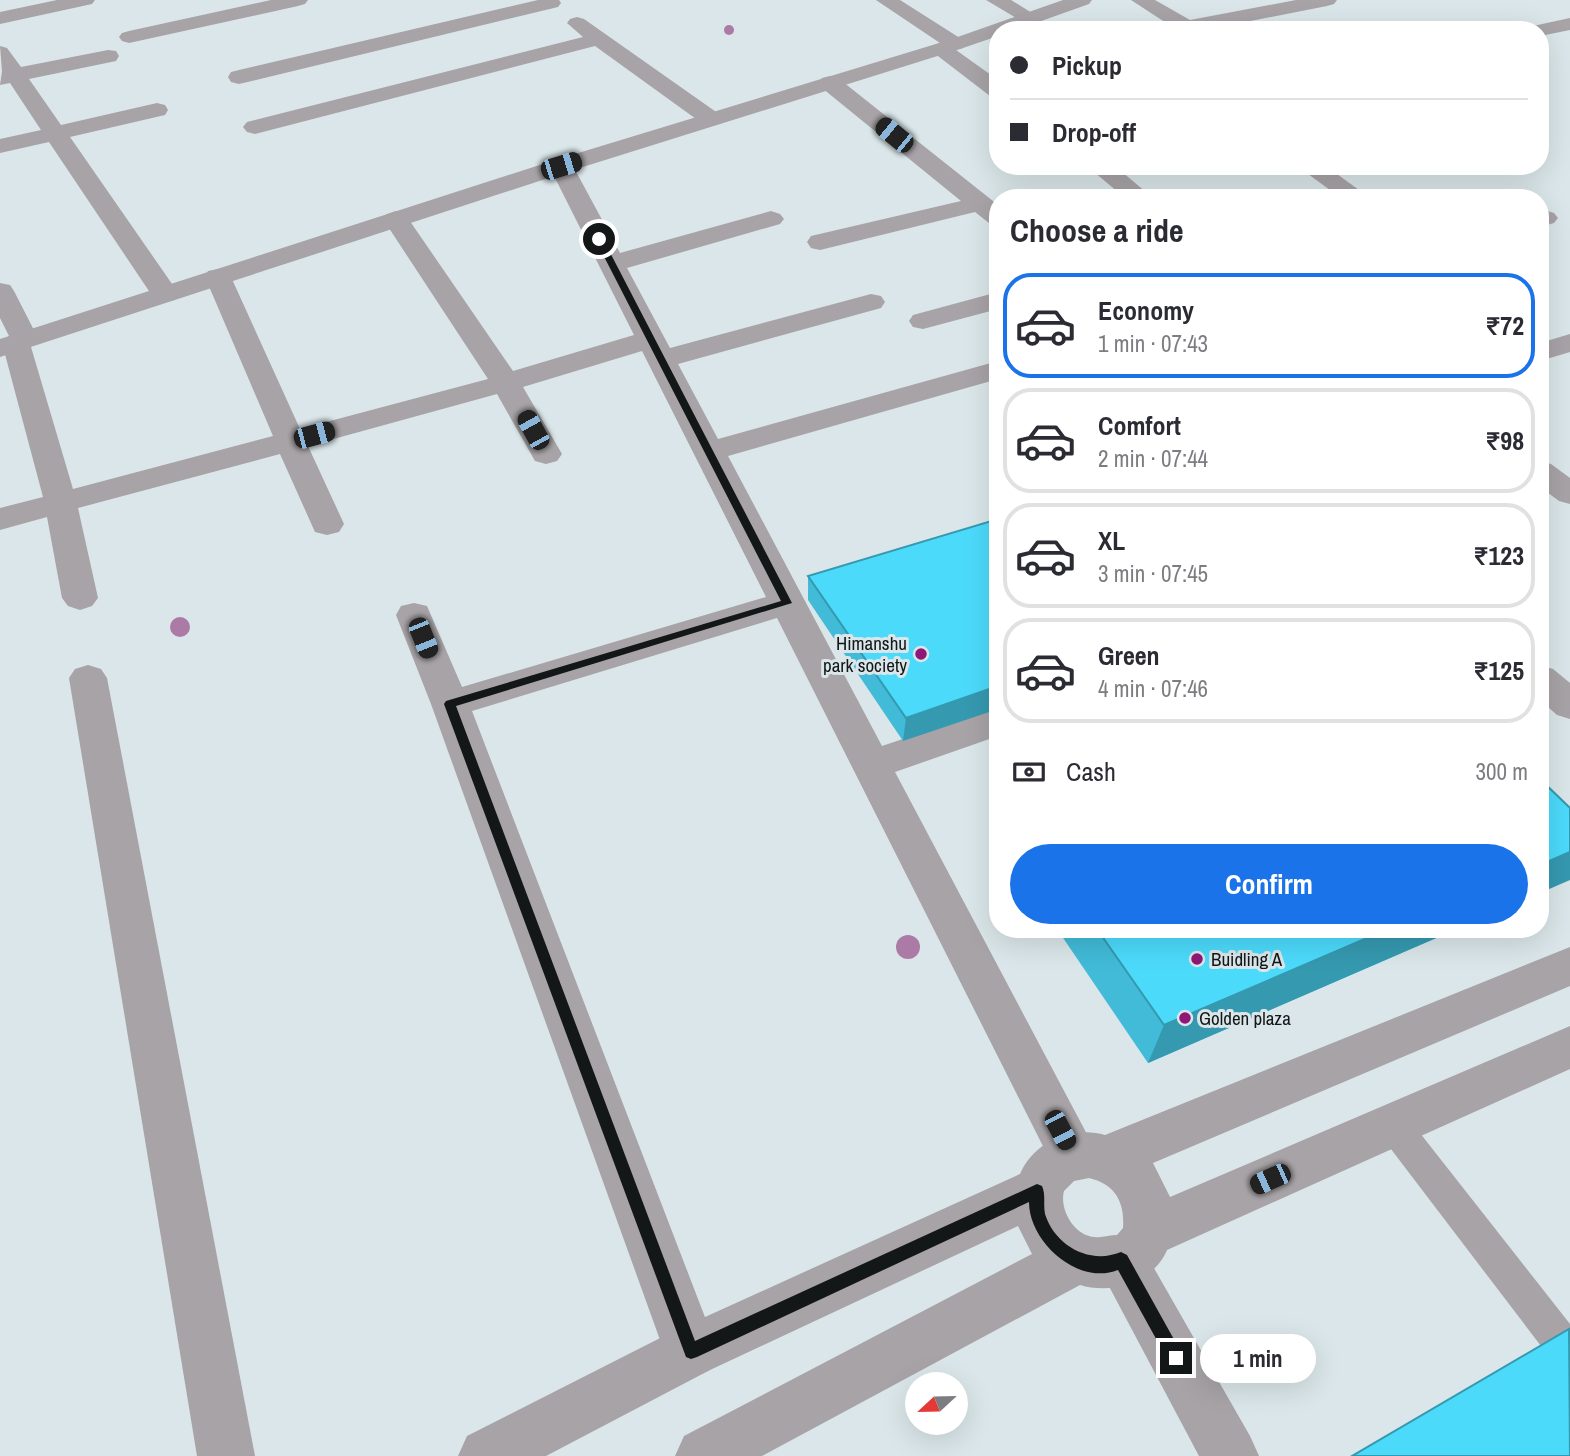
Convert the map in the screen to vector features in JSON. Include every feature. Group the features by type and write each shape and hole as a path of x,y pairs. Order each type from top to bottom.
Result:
{"street":[{"path":"0,18 85,0"},
{"path":"129,37 238,6 298,0"},
{"path":"886,0 949,47 989,83"},
{"path":"996,0 1030,18"},
{"path":"1022,21 1082,0"},
{"path":"1141,0 1178,21"},
{"path":"1224,21 1327,0"},
{"path":"239,77 550,1 711,120"},
{"path":"238,6 262,29"},
{"path":"1549,28 1570,24"},
{"path":"13,344 561,166 989,33"},
{"path":"255,127 598,39"},
{"path":"280,46 298,63"},
{"path":"0,52 8,77 55,134 165,295"},
{"path":"8,77 108,57"},
{"path":"830,83 988,211"},
{"path":"0,146 157,110"},
{"path":"561,166 708,452 793,596 870,765 1090,1156 1124,1167 1146,1196 1150,1214 1115,1251"},
{"path":"1111,175 1129,189"},
{"path":"1327,175 1346,189"},
{"path":"820,242 988,211"},
{"path":"396,219 506,383 546,454"},
{"path":"611,264 771,219"},
{"path":"218,277 327,524"},
{"path":"0,290 13,344 61,503 80,598"},
{"path":"0,519 506,383 871,302"},
{"path":"923,321 989,303"},
{"path":"1549,349 1570,342"},
{"path":"708,452 989,373"},
{"path":"1549,478 1570,494"},
{"path":"450,704 793,596"},
{"path":"414,615 450,704 691,1351"},
{"path":"88,678 226,1456"},
{"path":"1549,686 1570,705"},
{"path":"870,765 989,724"},
{"path":"1115,1251 1056,1245 1043,1228 1037,1209 1037,1191 1044,1175 1056,1163 1090,1156 1570,965"},
{"path":"704,1456 1115,1251 1570,1047"},
{"path":"487,1456 691,1351 1037,1191"},
{"path":"1115,1251 1230,1456"}],"lane":[{"path":"1393,1125 1570,1354"}],"building":[{"name":"Himanshu park society","path":"989,522 989,689 906,718 808,576"},
{"path":"1549,788 1570,808 1570,852 1549,861"},
{"path":"1103,938 1367,938 1164,1025"},
{"path":"1569,1329 1570,1456 1352,1456"}],"place":[{"name":"Himanshu park society","path":"921,654"},
{"name":"Buidling A","path":"1197,959"},
{"name":"Golden plaza","path":"1185,1018"}],"route":[{"path":"599,239 787,603 450,704 691,1351 1037,1191 1037,1209 1043,1228 1056,1245 1073,1258 1093,1265 1112,1264 1121,1260 1176,1358"}]}
